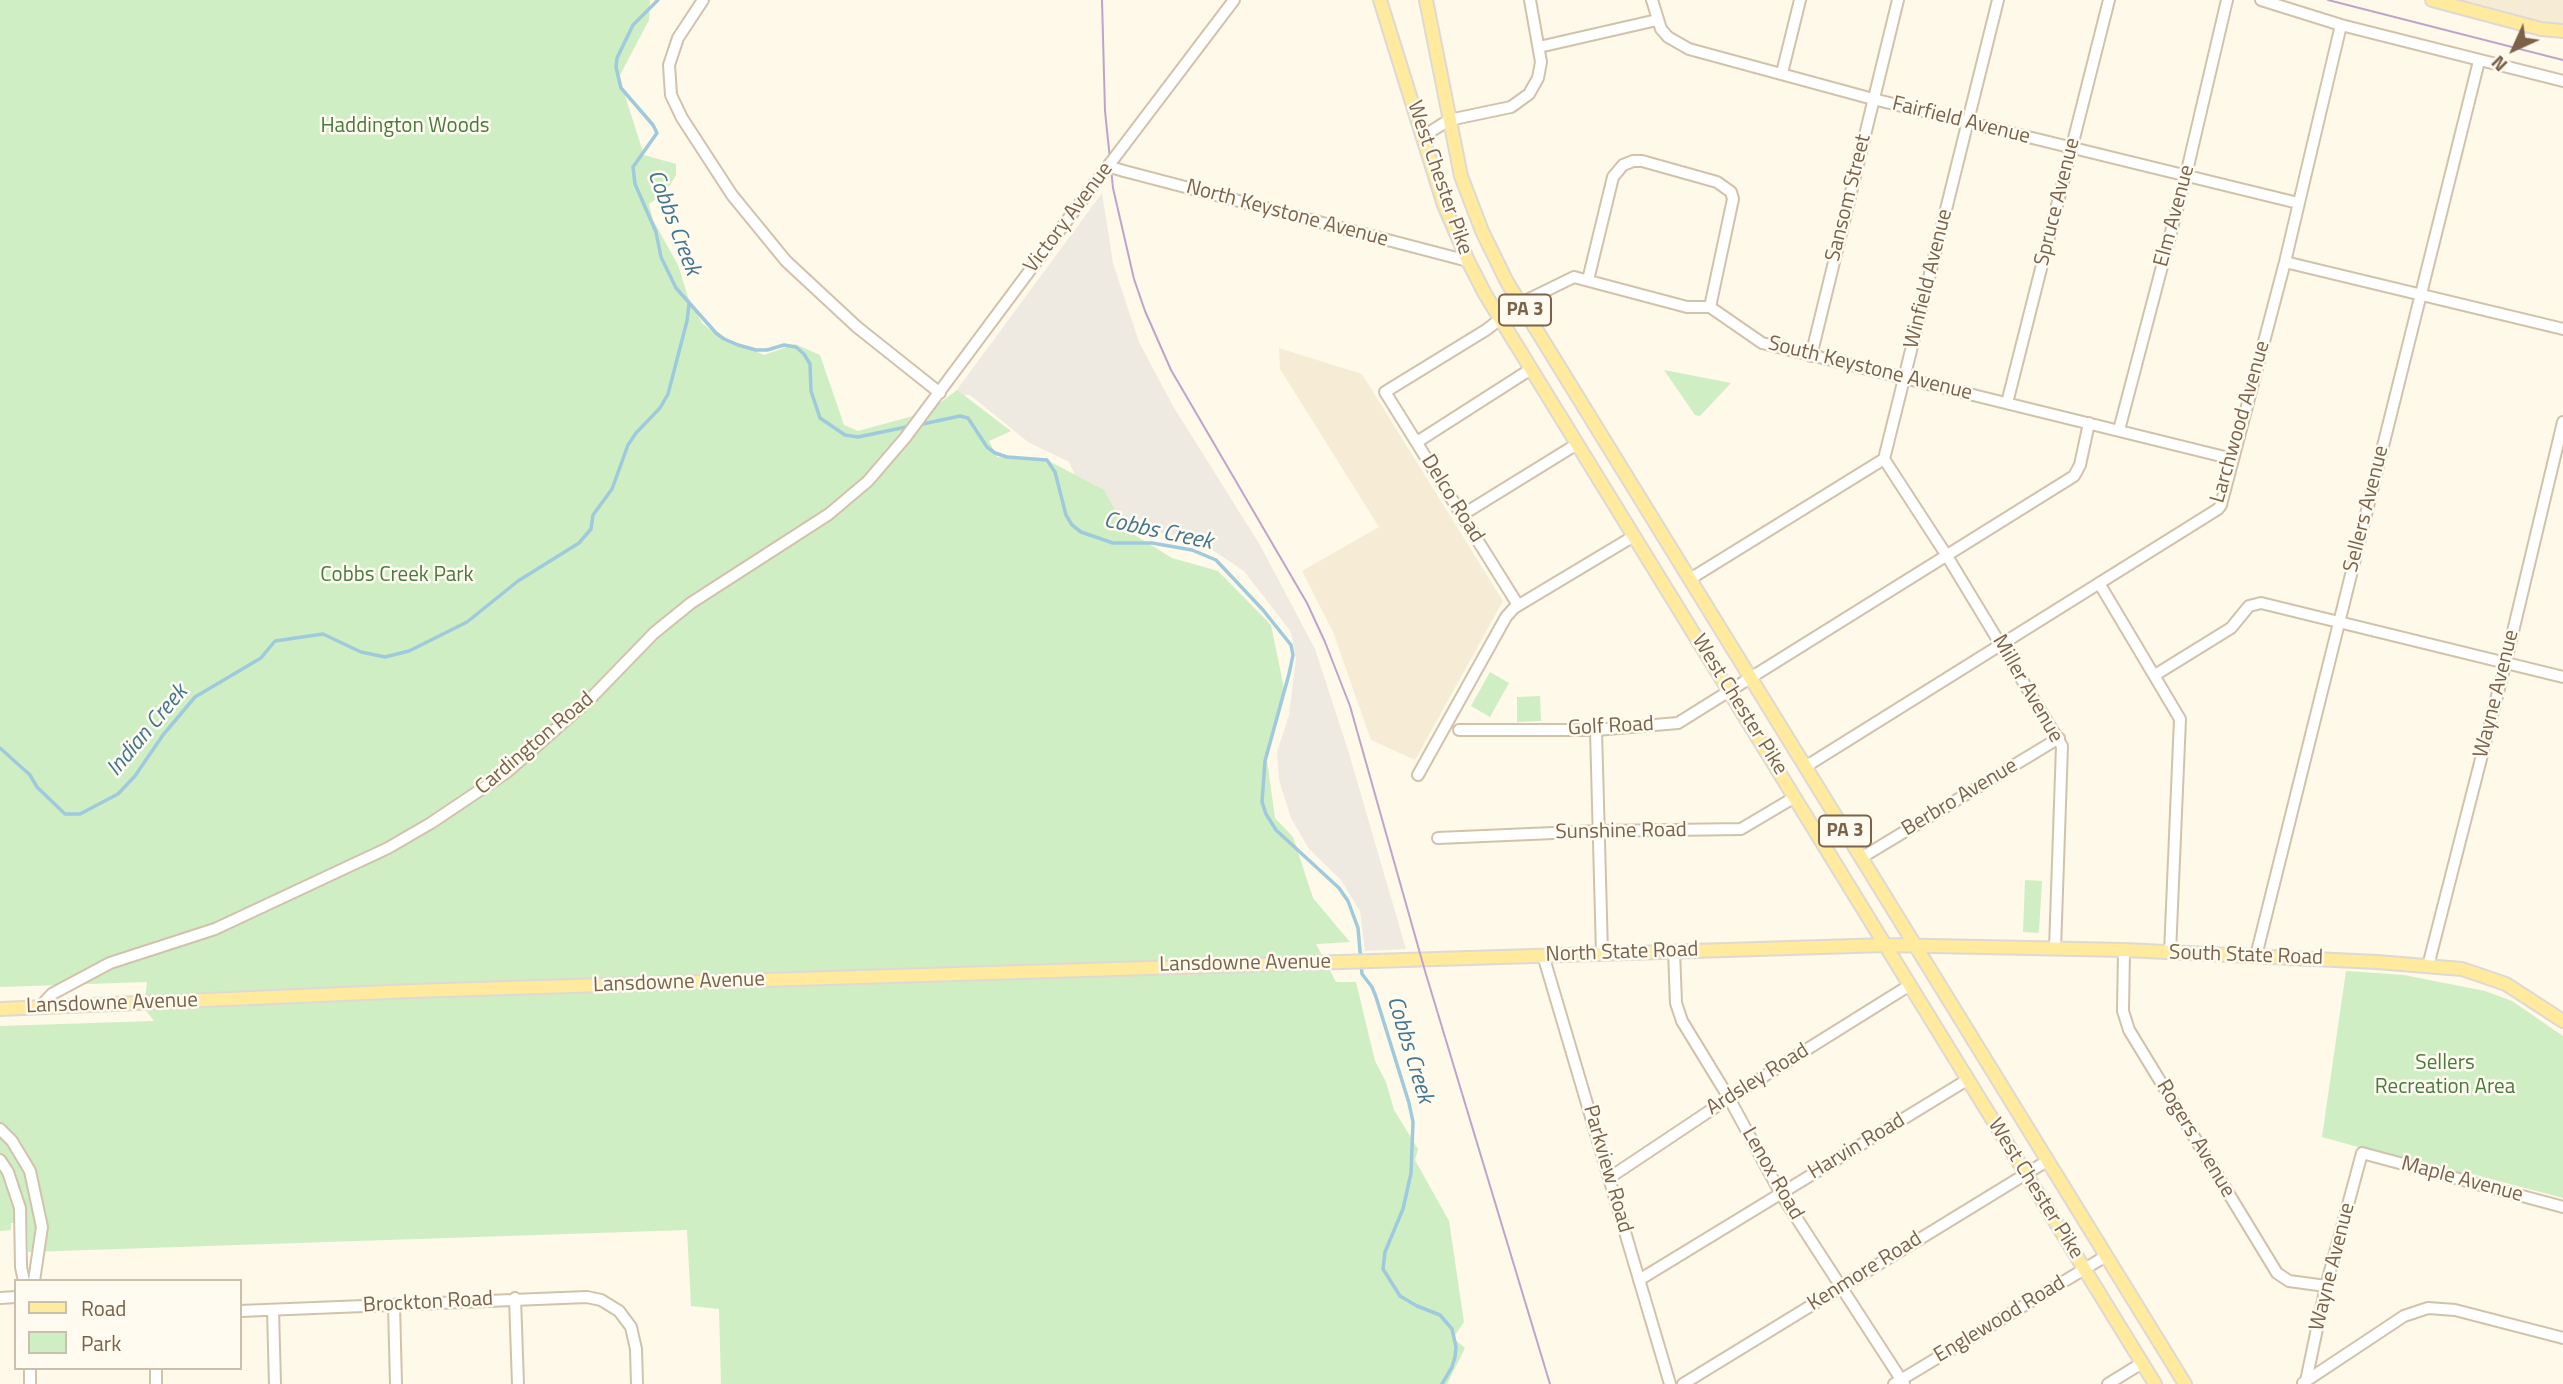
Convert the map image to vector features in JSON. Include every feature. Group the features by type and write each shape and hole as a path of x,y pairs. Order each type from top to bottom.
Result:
{"main road":[{"name":"West Chester Pike","path":"1380,0 1444,205 1468,261 1499,317 2155,1384"},
{"path":"2432,0 2541,29 2563,32"},
{"name":"West Chester Pike","path":"1427,3 1456,156 1468,195 1495,258 2185,1384"},
{"path":"1611,499 1632,485"},
{"name":"South State Road","path":"1915,945 2124,950 2428,966 2462,970 2506,984 2563,1021"},
{"name":"North State Road","path":"1358,961 1915,945"},
{"name":"Lansdowne Avenue","path":"0,1009 426,991 1358,961"}],"street":[{"path":"703,0 678,38 669,65 671,95 686,125 744,211 786,261 849,320 940,393"},
{"name":"Victory Avenue","path":"905,438 1234,0"},
{"path":"1422,137 1449,120 1504,109 1523,99 1538,78 1541,62 1531,0"},
{"name":"Fairfield Avenue","path":"1651,0 1657,20 1668,37 1689,49 1873,99 2298,203"},
{"path":"1782,74 1800,0"},
{"name":"Sansom Street","path":"1811,356 1898,0"},
{"name":"Winfield Avenue","path":"1884,459 1998,0"},
{"name":"Spruce Avenue","path":"2007,403 2109,0"},
{"name":"Elm Avenue","path":"2119,430 2186,175 2227,0"},
{"path":"2261,0 2341,25 2563,81"},
{"path":"1539,47 1657,20"},
{"name":"Larchwood Avenue","path":"1805,767 2221,505 2285,262 2341,25"},
{"name":"Sellers Avenue","path":"2256,956 2479,61"},
{"path":"1588,280 1612,177 1623,165 1642,161 1717,182 1731,192 1733,199 1710,307"},
{"name":"North Keystone Avenue","path":"1107,166 1468,261"},
{"path":"2285,262 2563,329"},
{"name":"South Keystone Avenue","path":"1385,392 1486,330 1499,317 1521,303 1569,278 1588,280 1687,307 1710,307 1762,343 2233,459"},
{"path":"1417,442 1531,369"},
{"name":"Delco Road","path":"1385,392 1518,605"},
{"name":"Wayne Avenue","path":"2428,966 2505,665 2563,422"},
{"path":"1750,678 2074,476 2080,465 2089,423"},
{"name":"Cardington Road","path":"39,1008 52,994 110,963 215,929 248,915 388,848 472,797 507,772 591,698 629,657 691,603 829,514 855,493 905,438"},
{"path":"1462,515 1577,444"},
{"path":"1690,579 1884,459"},
{"name":"Miller Avenue","path":"1884,459 2059,738 2063,755 2055,949"},
{"path":"1418,775 1506,617 1518,605 1634,536"},
{"path":"2099,583 2180,719 2170,953"},
{"path":"2155,675 2231,628 2249,606 2257,603 2563,677"},
{"name":"Golf Road","path":"1459,730 1596,730 1678,723 1750,678"},
{"path":"1596,730 1602,953"},
{"name":"Berbro Avenue","path":"1861,858 2059,738"},
{"name":"Sunshine Road","path":"1438,838 1599,831 1741,829 1795,797"},
{"name":"Rogers Avenue","path":"2124,950 2123,1011 2126,1026 2277,1273 2289,1281 2326,1286"},
{"name":"Lenox Road","path":"1674,951 1676,1003 1682,1021 1781,1194 1899,1383"},
{"name":"Parkview Road","path":"1543,955 1670,1384"},
{"name":"Ardsley Road","path":"1609,1178 1728,1098 1910,985"},
{"name":"Harvin Road","path":"1639,1280 1967,1080"},
{"path":"0,1129 12,1141 30,1171 42,1227 34,1279"},
{"name":"Wayne Avenue","path":"2303,1382 2362,1153"},
{"name":"Maple Avenue","path":"2362,1153 2563,1207"},
{"path":"0,1160 12,1182 20,1208 24,1279"},
{"name":"Kenmore Road","path":"1683,1384 2047,1161"},
{"name":"Englewood Road","path":"1899,1383 2106,1256"},
{"path":"38,1259 45,1279"},
{"name":"Brockton Road","path":"242,1311 587,1297 601,1300 619,1311 631,1327 636,1349 637,1384"},
{"path":"516,1298 518,1384"},
{"path":"394,1305 396,1384"},
{"path":"2303,1382 2404,1316 2428,1308 2455,1310 2563,1338"},
{"path":"273,1310 275,1384"},
{"path":"2108,1384 2142,1363"}],"shaded area":[{"path":"2447,0 2563,0 2563,31"},
{"path":"1102,193 1113,263 1139,342 1173,406 1260,545 1315,649 1348,750 1406,949 1365,951 1360,911 1341,880 1309,849 1291,818 1279,780 1277,752 1289,715 1296,659 1291,632 1244,571 1196,539 1116,525 1093,514 1069,462 1028,442 970,395 953,395"},
{"path":"1279,348 1362,374 1503,601 1415,760 1371,740 1333,632 1302,571 1379,527 1280,369"}],"green space":[{"name":"Cobbs Creek Park","path":"0,0 650,0 649,20 619,77 644,155 676,164 676,175 666,192 649,204 653,220 678,265 688,297 702,323 713,332 764,355 795,344 820,355 844,425 858,431 928,412 957,390 1011,431 989,441 997,457 1047,460 1104,490 1125,529 1172,558 1218,571 1271,625 1285,693 1266,753 1275,818 1293,837 1313,898 1350,942 1316,944 1336,982 1356,982 1375,1061 1386,1082 1394,1110 1418,1149 1415,1160 1449,1221 1464,1322 1453,1338 1465,1348 1447,1384 721,1384 719,1309 691,1306 687,1230 28,1252 27,1223 11,1223 11,1230 0,1231 0,1026 154,1021 144,1008 147,982 0,987"},
{"path":"1664,370 1731,383 1700,416 1695,415"},
{"path":"1490,672 1509,683 1490,717 1471,706"},
{"path":"1540,696 1541,721 1517,722 1517,697"},
{"path":"2025,880 2042,881 2038,933 2023,932"},
{"name":"Sellers Recreation Area","path":"2346,971 2404,975 2485,991 2512,1001 2563,1036 2563,1198 2472,1174 2470,1178 2322,1137"}],"waterway":[{"name":"Cobbs Creek","path":"658,0 633,25 617,58 616,67 621,88 657,133 633,167 635,184 656,232 661,257 676,288 724,339 756,350 784,345 796,347 810,364 811,391 820,418 845,435 858,437 911,426"},
{"name":"Indian Creek","path":"0,748 30,775 37,787 65,814 80,814 118,794 135,776 163,735 195,697 261,658 275,641 323,634 361,652 385,657 409,651 467,622 518,581 579,543 591,529 593,515 612,489 628,445 660,408 668,394 689,304"},
{"name":"Cobbs Creek","path":"918,425 960,416 968,418 987,447 995,453 1007,457 1047,460 1055,472 1066,515 1072,525 1081,532 1113,543 1152,543 1192,550 1216,560 1263,610 1291,645 1293,655 1289,674 1265,761 1262,802 1276,830 1339,888 1348,901 1358,928 1362,974 1376,997 1413,1122 1411,1173 1403,1209 1385,1252 1383,1269 1400,1296 1440,1315 1452,1329 1455,1357 1442,1384"}],"tram line":[{"path":"1102,0 1105,111 1113,188 1134,279 1171,370 1307,603 1350,706 1425,971 1550,1384"},
{"path":"2328,0 2563,60"}],"park label":[{"name":"Haddington Woods","path":"405,127"}]}
